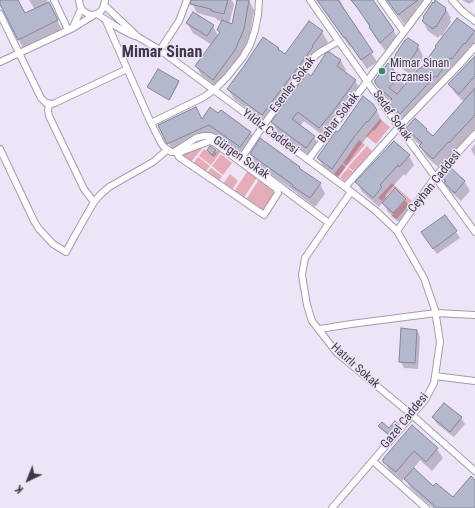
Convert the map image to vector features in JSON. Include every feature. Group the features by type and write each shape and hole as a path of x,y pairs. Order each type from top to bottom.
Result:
{"street":[{"path":"54,0 70,29"},
{"path":"70,29 81,9 79,0"},
{"path":"160,50 179,21 187,0"},
{"path":"151,123 204,97 214,90 235,68 250,45 258,15 259,0"},
{"name":"Sedef Sokak","path":"310,0 399,127 474,227"},
{"path":"381,0 404,32"},
{"name":"Bahar Sokak","path":"308,160 428,0"},
{"path":"452,0 462,11 475,21"},
{"name":"Yıldız Caddesi","path":"96,14 102,10 105,2"},
{"name":"Yıldız Caddesi","path":"105,2 112,13 138,37"},
{"name":"Yıldız Caddesi","path":"81,9 88,14 96,14 160,50 345,187 376,211 397,231"},
{"path":"0,14 44,102 49,104 56,103 127,69"},
{"path":"0,62 70,29 96,14"},
{"path":"0,149 38,229 48,239 66,252 94,202 100,195 109,187 153,162 167,150 161,143 151,123 106,20"},
{"name":"Esenler Sokak","path":"240,159 312,60 320,52 339,41"},
{"path":"345,187 399,127 475,47"},
{"path":"49,104 49,116 84,189 94,202"},
{"name":"Ceyhan Caddesi","path":"397,231 436,178 475,134"},
{"name":"Gürgen Sokak","path":"167,150 174,152 196,138 210,136 221,142 240,159 328,223"},
{"path":"211,141 240,159 278,190 278,193 264,215 178,155 183,151 211,141"},
{"name":"Hatırlı Sokak","path":"351,192 328,223 306,258 302,275 307,304 312,320 337,353 475,471"},
{"name":"Gazel Caddesi","path":"332,508 426,400 434,383 440,342 436,313 424,278 397,231"},
{"path":"320,329 436,313 475,315"},
{"path":"435,376 475,380"},
{"path":"373,461 426,508"}],"shaded area":[{"path":"380,119 390,127 376,144 366,136"},
{"path":"359,140 365,145 347,166 343,163"},
{"path":"206,144 190,163 179,155"},
{"path":"210,144 223,149 211,165 199,156 204,149 213,155 218,149"},
{"path":"367,146 372,151 354,171 348,167"},
{"path":"221,154 232,163 223,175 212,166"},
{"path":"198,157 210,166 204,173 192,165"},
{"path":"342,164 346,167 338,177 334,174"},
{"path":"211,168 222,176 218,182 206,174"},
{"path":"348,168 353,172 344,181 340,177"},
{"path":"249,169 258,176 243,199 233,193"},
{"path":"230,174 238,181 231,191 222,185"},
{"path":"260,178 275,189 275,192 263,213 245,201"},
{"path":"392,183 412,201 396,220 391,216 407,199 394,188 382,201 378,198"}],"building":[{"path":"0,0 18,0 25,13 49,2 58,20 18,40 0,4"},
{"path":"191,0 228,0 224,14 190,4"},
{"path":"237,0 249,0 244,29 235,50 213,80 195,66 220,32 217,30 222,20 232,24"},
{"path":"317,0 338,0 373,52 361,60"},
{"path":"351,0 373,0 394,30 380,43 369,27 370,26"},
{"path":"387,0 418,0 398,15"},
{"path":"435,0 446,8 446,11 436,27 435,26 433,29 422,21 424,18 423,17"},
{"path":"193,12 214,25 207,36 186,23"},
{"path":"457,18 475,31 452,59 450,58 437,77 435,76 400,114 388,103 392,99 378,87 375,80 388,63 391,66 390,67 400,75 389,88 397,94 419,68 420,69 436,47 435,46"},
{"path":"309,21 323,31 312,46 313,47 262,115 227,89 263,37 285,54"},
{"path":"408,38 419,45 408,64 407,63 405,66 394,58 405,40"},
{"path":"329,52 341,60 337,66 356,80 319,128 298,112 292,119 315,136 306,148 271,122 307,73 311,76 326,53"},
{"path":"475,56 475,76 459,94 448,84"},
{"path":"158,69 179,81 169,100 147,87"},
{"path":"475,88 475,115 433,159 419,146 422,143 406,128 415,118 433,136"},
{"path":"363,96 373,104 377,110 354,137 332,169 317,158 336,131 338,132"},
{"path":"196,107 202,119 210,107 218,113 221,110 251,132 240,147 209,125 167,144 158,125"},
{"path":"260,138 321,183 310,198 250,154"},
{"path":"394,141 410,155 399,167 398,165 380,185 382,187 373,198 355,182"},
{"path":"210,146 216,150 212,155 207,150"},
{"path":"450,167 465,181 455,193 447,186 444,182 446,181 441,177"},
{"path":"395,188 406,199 393,213 382,203"},
{"path":"445,215 457,231 433,249 421,232"},
{"path":"401,328 417,330 415,363 399,362"},
{"path":"444,403 462,417 450,432 432,417"},
{"path":"395,421 398,424 389,435 378,426 382,422 389,428"},
{"path":"412,425 438,448 426,462 414,451 396,472 383,462 383,459"},
{"path":"414,468 433,486 436,483 453,497 471,476 475,480 475,508 437,508 404,479"}],"place":[{"name":"Mimar Sinan Eczanesi","path":"382,71"}],"district":[{"name":"Mimar Sinan","path":"162,53"}]}
